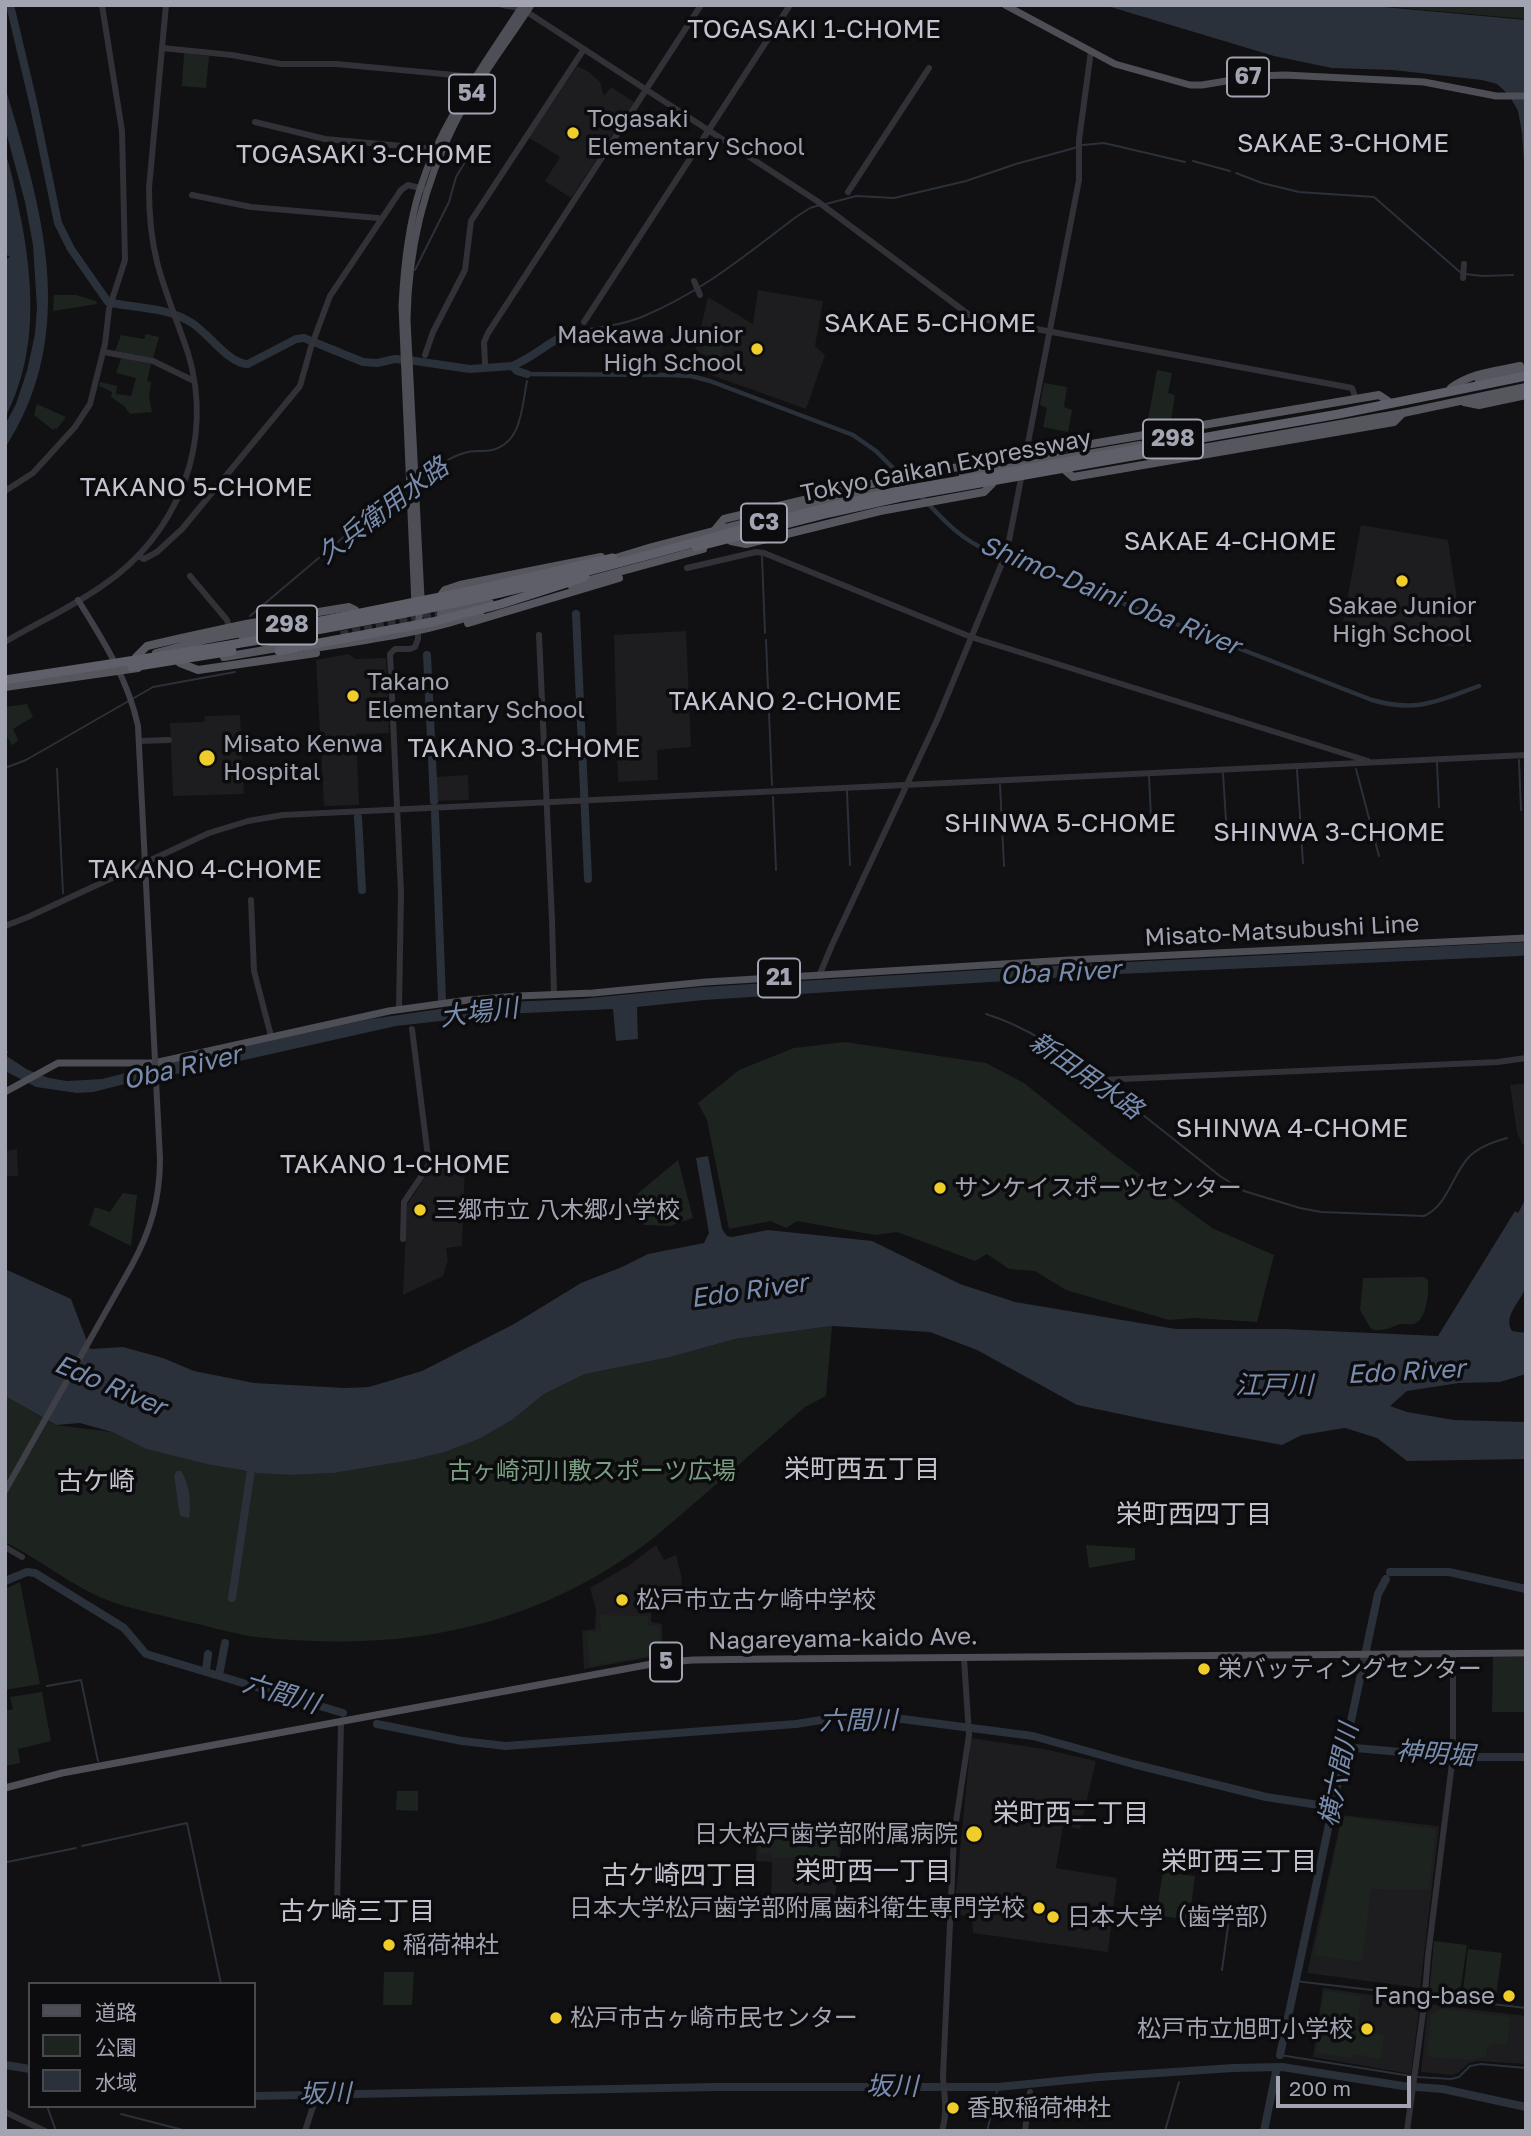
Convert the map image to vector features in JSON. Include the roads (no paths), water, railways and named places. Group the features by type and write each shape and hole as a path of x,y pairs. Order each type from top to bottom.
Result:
{"highway":[{"name":"298","path":"441,598 445,590 460,585 713,534 825,502 1024,463 1388,401 1451,388 1471,377 1526,368"},
{"name":"Tokyo Gaikan Expressway","path":"5,679 271,638 487,596 584,572 713,534 827,506 1339,414 1526,376"},
{"name":"298","path":"441,614 584,582 825,516 902,504 926,496 1021,478 1066,471 1073,477 1394,422 1403,413 1526,384"},
{"name":"Tokyo Gaikan Expressway","path":"5,686 312,636 500,597 828,513 901,497 1526,384"},
{"name":"298","path":"1048,460 1062,449 1380,395 1388,401"},
{"name":"298","path":"1461,401 1479,405 1526,395"},
{"path":"297,623 321,621 475,590 713,534 725,519 909,475 972,465 985,471"},
{"path":"902,504 984,492 992,484"},
{"name":"298","path":"153,654 209,639 355,610 418,599 441,598 474,586 504,588 577,571 652,547"},
{"path":"458,621 463,624 651,568 657,562"},
{"path":"279,651 312,643 360,637 477,611 584,576"},
{"name":"298","path":"222,657 303,650 418,630 482,613 507,599"},
{"path":"136,657 147,646 229,627 349,607 355,610"},
{"name":"298","path":"5,679 308,627"},
{"name":"298","path":"180,663 198,670 348,648 373,639"},
{"name":"298","path":"5,686 312,643"}],"main road":[{"name":"67","path":"1005,5 1123,67 1190,85 1285,75 1424,82 1507,97 1526,96"},
{"name":"54","path":"418,630 402,306 411,224 448,122 525,8"},
{"name":"54","path":"424,189 464,107 525,8"},
{"path":"5,1491 148,1234 159,1192 139,741 131,699 119,671 78,600"},
{"name":"Misato-Matsubushi Line","path":"5,1092 53,1065 63,1063 153,1063 399,1009 492,998 1069,960 1526,938"},
{"name":"Nagareyama-kaido Ave.","path":"5,1788 62,1773 665,1662 1526,1653"}],"street":[{"path":"5,491 33,473 79,423 94,393 104,352 110,307 123,268 125,254 121,117 102,5"},
{"path":"5,642 101,587 138,556 163,526 183,488 196,436 197,401 188,354 156,260 149,214 149,188 166,5"},
{"path":"502,5 525,8 823,206 972,317 1352,388 1356,399"},
{"path":"485,363 484,342 488,333 701,5"},
{"path":"584,322 790,5"},
{"path":"162,48 232,55 281,64 336,64 476,78"},
{"path":"425,355 433,332 465,270 471,221 584,49"},
{"path":"820,976 938,718 1004,562 1079,180 1079,140 1091,51"},
{"path":"848,192 929,68"},
{"path":"255,122 325,139 436,149"},
{"path":"138,556 144,559 157,552 190,521 300,386 330,296 404,187 408,185 424,189"},
{"path":"192,195 251,207 381,220"},
{"path":"1462,278 1464,264"},
{"path":"695,282 700,293"},
{"path":"104,352 153,361 194,381"},
{"path":"687,568 757,552 764,553 971,637 1373,762"},
{"path":"190,576 227,620 229,627"},
{"path":"399,1009 401,893 390,654 395,649 415,647 418,630"},
{"path":"539,635 554,994"},
{"path":"139,741 169,740"},
{"path":"5,926 28,918 209,833 248,821 296,814 1526,755"},
{"path":"251,900 254,971 271,1036"},
{"path":"403,1239 404,1202 429,1165 412,1029"},
{"path":"1094,1084 1100,1080 1499,1062 1526,1058"},
{"path":"5,1547 22,1557"},
{"path":"1407,2131 1452,1758 1453,1654"},
{"path":"942,2131 945,2119 943,2081 954,1835 970,1734 967,1658"},
{"path":"337,1906 341,1722"},
{"path":"305,2131 318,2089"},
{"path":"1024,2131 1030,2092"},
{"path":"5,2112 45,2131"}],"water":[{"path":"1104,5 1362,5 1526,20 1526,191 1518,111 1509,95 1497,84 1393,70 1332,68 1274,56"},
{"path":"5,87 41,224 47,270 48,315 42,360 28,404 5,448 5,425 16,404 27,371 35,334 37,308 33,245 25,202 5,128"},
{"path":"5,152 13,179 26,249 30,322 23,371 5,418 5,260 10,257 5,254"},
{"path":"1526,942 1526,955 1520,956 1118,974 704,1000 637,1007 638,1039 616,1041 613,1009 503,1014 396,1026 93,1092 77,1093 36,1087 5,1071 5,1055 28,1070 49,1078 67,1081 102,1079 371,1019 481,1003 580,999 702,987 1029,967"},
{"name":"江戸川","path":"708,1156 722,1229 727,1236 768,1230 872,1241 960,1284 1015,1302 1176,1329 1284,1329 1438,1336 1515,1211 1518,1213 1524,1202 1527,1246 1525,1285 1509,1321 1512,1331 1526,1333 1526,1374 1500,1382 1459,1383 1407,1391 1390,1406 1407,1412 1454,1420 1526,1422 1526,1459 1407,1461 1377,1438 1345,1428 1302,1435 1282,1445 1163,1423 1077,1405 977,1350 930,1332 832,1326 735,1339 671,1357 585,1374 544,1394 512,1420 479,1439 445,1452 412,1460 334,1473 257,1473 207,1464 146,1449 112,1432 80,1423 56,1425 5,1396 5,1269 71,1299 90,1349 123,1347 163,1358 194,1371 254,1383 369,1387 422,1371 514,1324 581,1283 648,1254 704,1243 709,1233 696,1158"},
{"path":"181,1471 188,1488 189,1518 180,1516 174,1475"}],"waterway":[{"path":"10,5 58,223 71,249 108,302 162,311 182,318 241,363 248,364 296,339 304,338 363,362 377,363 395,359 470,369 512,366 527,374"},
{"path":"1083,145 1104,143 1185,162"},
{"path":"415,270 449,202 456,177 476,144"},
{"path":"826,204 856,196 894,198 966,181 1078,147"},
{"path":"1193,161 1230,171"},
{"path":"1236,173 1299,192 1374,197 1460,272"},
{"path":"571,332 626,322 665,306 723,271 796,217 820,205"},
{"path":"1465,274 1513,275"},
{"path":"512,366 571,332"},
{"name":"Shimo-Daini Oba River","path":"527,374 669,375 691,376 710,381 853,435 876,451 912,487"},
{"name":"久兵衛用水路","path":"417,482 457,455 492,450 509,440 519,422 527,381"},
{"name":"久兵衛用水路","path":"250,616 359,524 407,490"},
{"name":"Shimo-Daini Oba River","path":"918,493 958,533 988,551 1372,700 1388,704 1427,704 1479,686"},
{"path":"762,557 765,633"},
{"path":"576,614 588,879"},
{"path":"766,640 772,785"},
{"path":"427,655 434,801"},
{"name":"久兵衛用水路","path":"5,768 26,760 153,687 235,672"},
{"path":"1519,760 1521,810"},
{"path":"1437,763 1439,807"},
{"path":"57,769 63,893"},
{"path":"1356,769 1379,856"},
{"path":"1297,770 1303,863"},
{"path":"1223,773 1227,837"},
{"path":"1149,776 1151,817"},
{"path":"1000,785 1004,866"},
{"path":"847,791 850,865"},
{"path":"773,797 776,870"},
{"name":"大場川","path":"435,813 442,1000"},
{"path":"358,817 362,890"},
{"name":"新田用水路","path":"986,1014 1031,1033 1097,1078"},
{"name":"新田用水路","path":"1104,1084 1220,1176 1244,1191 1321,1212 1424,1216 1444,1198 1462,1165 1472,1154 1486,1145 1507,1138"},
{"path":"232,1598 252,1463"},
{"path":"5,1581 27,1572 35,1573 124,1628 146,1654 343,1713"},
{"name":"横六間川","path":"1390,1572 1449,1572 1526,1589"},
{"name":"横六間川","path":"1280,2055 1378,1594 1386,1579"},
{"path":"219,1675 225,1643"},
{"path":"206,1670 208,1654"},
{"path":"47,1686 81,1680 98,1761"},
{"name":"六間川","path":"377,1724 462,1741 506,1746 796,1724 847,1716 879,1716 1033,1736 1266,1797 1332,1807"},
{"name":"神明堀","path":"1344,1747 1457,1757 1526,1757"},
{"path":"82,1846 187,1823 221,1982"},
{"path":"7,1862 76,1848"},
{"path":"1222,1970 1230,1912"},
{"path":"1295,1981 1526,2008"},
{"path":"1280,2055 1411,2076"},
{"path":"1417,2077 1451,2079 1459,2077 1470,2066 1481,2064 1526,2068"},
{"name":"坂川","path":"5,2065 28,2069"},
{"path":"1264,2131 1277,2067"},
{"name":"坂川","path":"256,2096 716,2087 998,2087 1099,2077 1282,2067 1403,2086 1443,2089 1526,2107"},
{"path":"1165,2131 1179,2082"},
{"path":"987,2131 998,2087"},
{"path":"48,2108 56,2131"},
{"path":"121,2114 187,2131"}],"tunnel":[{"path":"341,635 441,614"}],"place":[{"name":"Togasaki Elementary School","path":"573,133"},
{"name":"Maekawa Junior High School","path":"757,349"},
{"name":"Sakae Junior High School","path":"1402,581"},
{"name":"Takano Elementary School","path":"353,696"},
{"name":"Misato Kenwa Hospital","path":"207,758"},
{"name":"サンケイスポーツセンター","path":"940,1188"},
{"name":"三郷市立 八木郷小学校","path":"420,1210"},
{"name":"松戸市立古ケ崎中学校","path":"622,1600"},
{"name":"栄バッティングセンター","path":"1204,1669"},
{"name":"日大松戸歯学部附属病院","path":"974,1834"},
{"name":"日本大学松戸歯学部附属歯科衛生専門学校","path":"1039,1908"},
{"name":"日本大学（歯学部）","path":"1053,1917"},
{"name":"稲荷神社","path":"389,1945"},
{"name":"Fang-base","path":"1509,1996"},
{"name":"松戸市古ヶ崎市民センター","path":"556,2018"},
{"name":"松戸市立旭町小学校","path":"1367,2029"},
{"name":"香取稲荷神社","path":"953,2108"}],"district":[{"name":"TOGASAKI 1-CHOME","path":"814,30"},
{"name":"SAKAE 3-CHOME","path":"1343,144"},
{"name":"TOGASAKI 3-CHOME","path":"364,155"},
{"name":"SAKAE 5-CHOME","path":"930,324"},
{"name":"TAKANO 5-CHOME","path":"196,488"},
{"name":"SAKAE 4-CHOME","path":"1230,542"},
{"name":"TAKANO 2-CHOME","path":"785,702"},
{"name":"TAKANO 3-CHOME","path":"524,749"},
{"name":"SHINWA 5-CHOME","path":"1060,824"},
{"name":"SHINWA 3-CHOME","path":"1329,833"},
{"name":"TAKANO 4-CHOME","path":"205,870"},
{"name":"SHINWA 4-CHOME","path":"1292,1129"},
{"name":"TAKANO 1-CHOME","path":"395,1165"},
{"name":"栄町西五丁目","path":"862,1470"},
{"name":"古ケ崎","path":"96,1482"},
{"name":"栄町西四丁目","path":"1194,1515"},
{"name":"栄町西二丁目","path":"1071,1814"},
{"name":"栄町西三丁目","path":"1239,1862"},
{"name":"栄町西一丁目","path":"873,1872"},
{"name":"古ケ崎四丁目","path":"680,1876"},
{"name":"古ケ崎三丁目","path":"357,1912"}],"water label":[{"name":"Oba River","path":"1060,973"},
{"name":"Oba River","path":"182,1068"},
{"name":"Edo River","path":"749,1291"},
{"name":"Edo River","path":"1406,1372"},
{"name":"Edo River","path":"110,1386"}],"park label":[{"name":"古ヶ崎河川敷スポーツ広場","path":"592,1471"}]}
